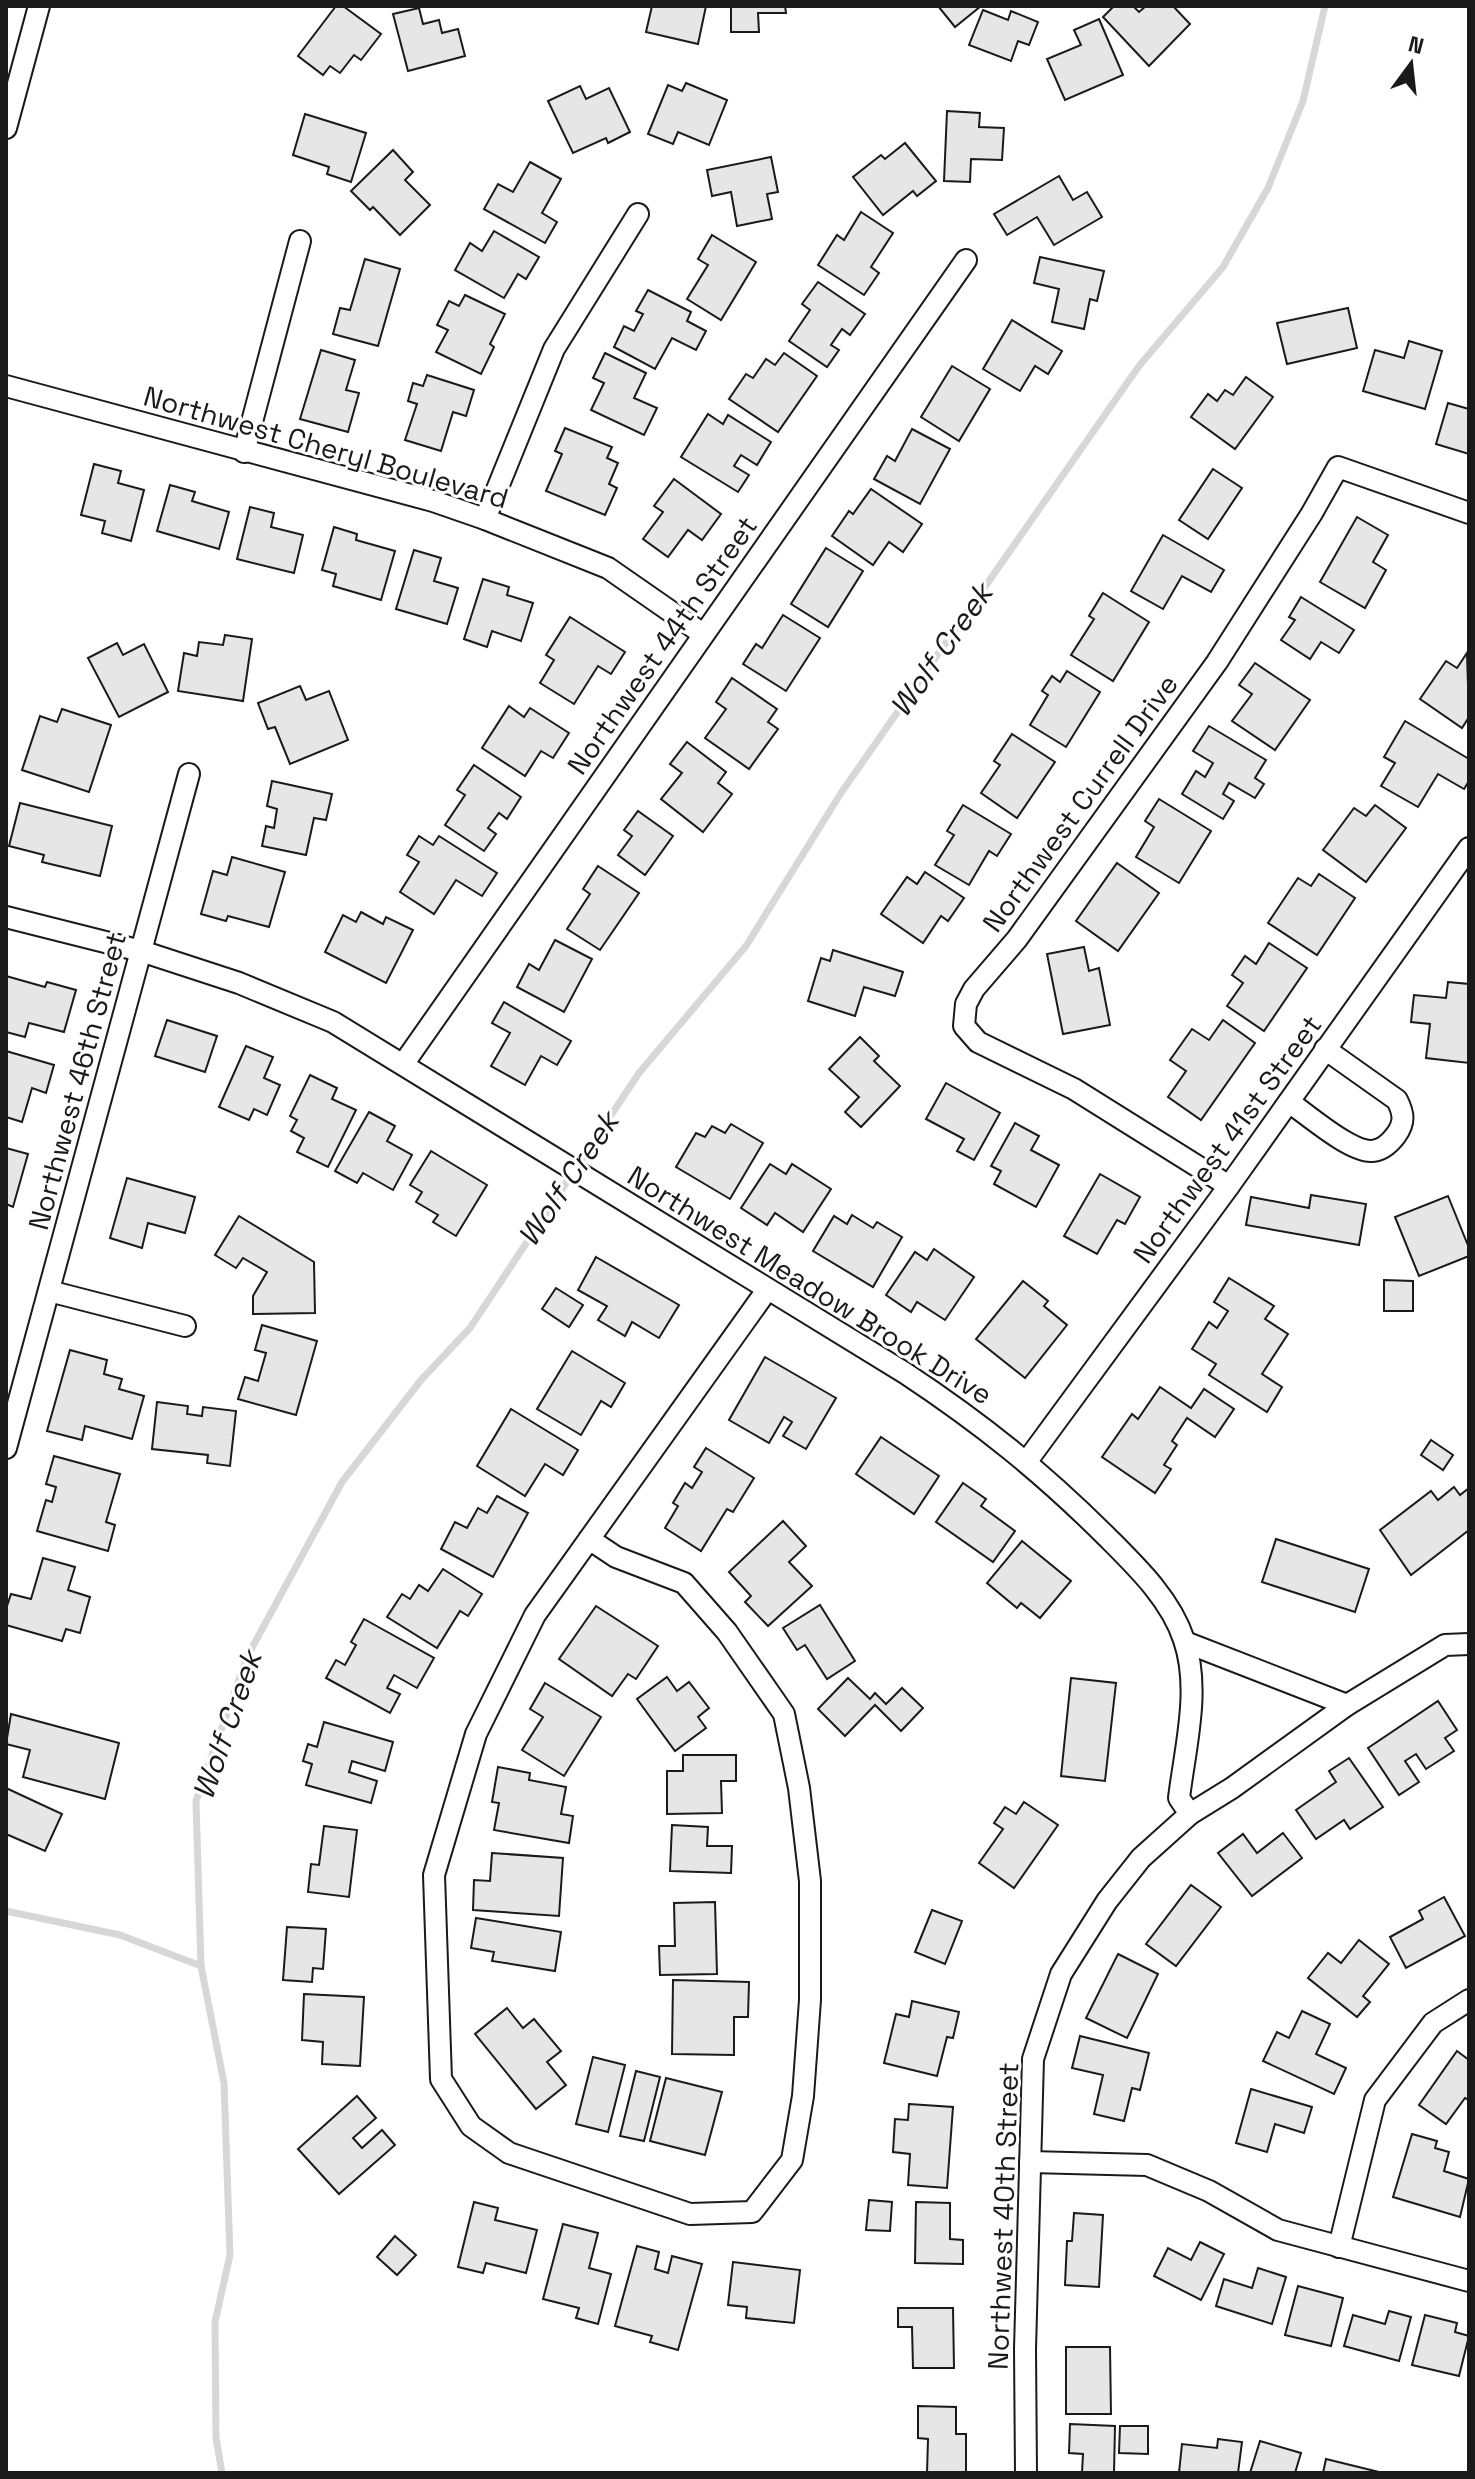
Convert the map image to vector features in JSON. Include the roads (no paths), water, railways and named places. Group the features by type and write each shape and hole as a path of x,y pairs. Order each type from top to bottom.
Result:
{"street":[{"path":"6,128 39,6"},
{"path":"485,519 554,349 638,214"},
{"path":"244,452 300,241"},
{"name":"Northwest 44th Street","path":"404,1063 966,260"},
{"name":"Northwest Cheryl Boulevard","path":"6,386 433,501 485,519 608,568 703,634"},
{"name":"Northwest Currell Drive","path":"1229,1186 1074,1089 978,1042 964,1026 966,1004 974,989 1017,939 1217,662 1338,467 1469,513"},
{"name":"Northwest 46th Street","path":"6,1448 189,774"},
{"name":"Northwest 41st Street","path":"1027,1461 1229,1186 1469,848"},
{"name":"Northwest Meadow Brook Drive","path":"6,917 141,951 239,983 333,1022 404,1063 973,1418 1027,1461 1130,1560 1171,1609 1185,1642 1192,1688 1179,1798 1190,1814"},
{"path":"1289,1102 1355,1147 1372,1151 1389,1144 1403,1125 1403,1111 1397,1100 1325,1049"},
{"path":"589,1539 616,1557 684,1583 727,1632 784,1714 799,1788 810,1881 810,2000 803,2096 792,2160 752,2212 690,2214 509,2153 471,2126 441,2079 434,1875 476,1734 535,1615 589,1539 767,1290"},
{"path":"49,1291 185,1326"},
{"path":"1185,1642 1347,1705"},
{"name":"Northwest 40th Street","path":"1026,2473 1025,2349 1033,2059 1061,1974 1107,1901 1141,1858 1190,1814 1232,1788 1347,1705 1445,1645 1469,1644"},
{"path":"1339,2247 1375,2100 1433,2023 1469,2000"},
{"path":"1030,2162 1147,2165 1209,2191 1278,2230 1469,2281"}],"waterway":[{"name":"Wolf Creek","path":"222,2473 216,2438 215,2322 230,2255 224,2083 201,1966 196,1801 247,1657 342,1482 421,1380 470,1328 639,1073 746,946 841,793 1139,366 1223,267 1268,188 1303,101 1325,6"},
{"path":"6,1911 120,1935 201,1966"}]}
